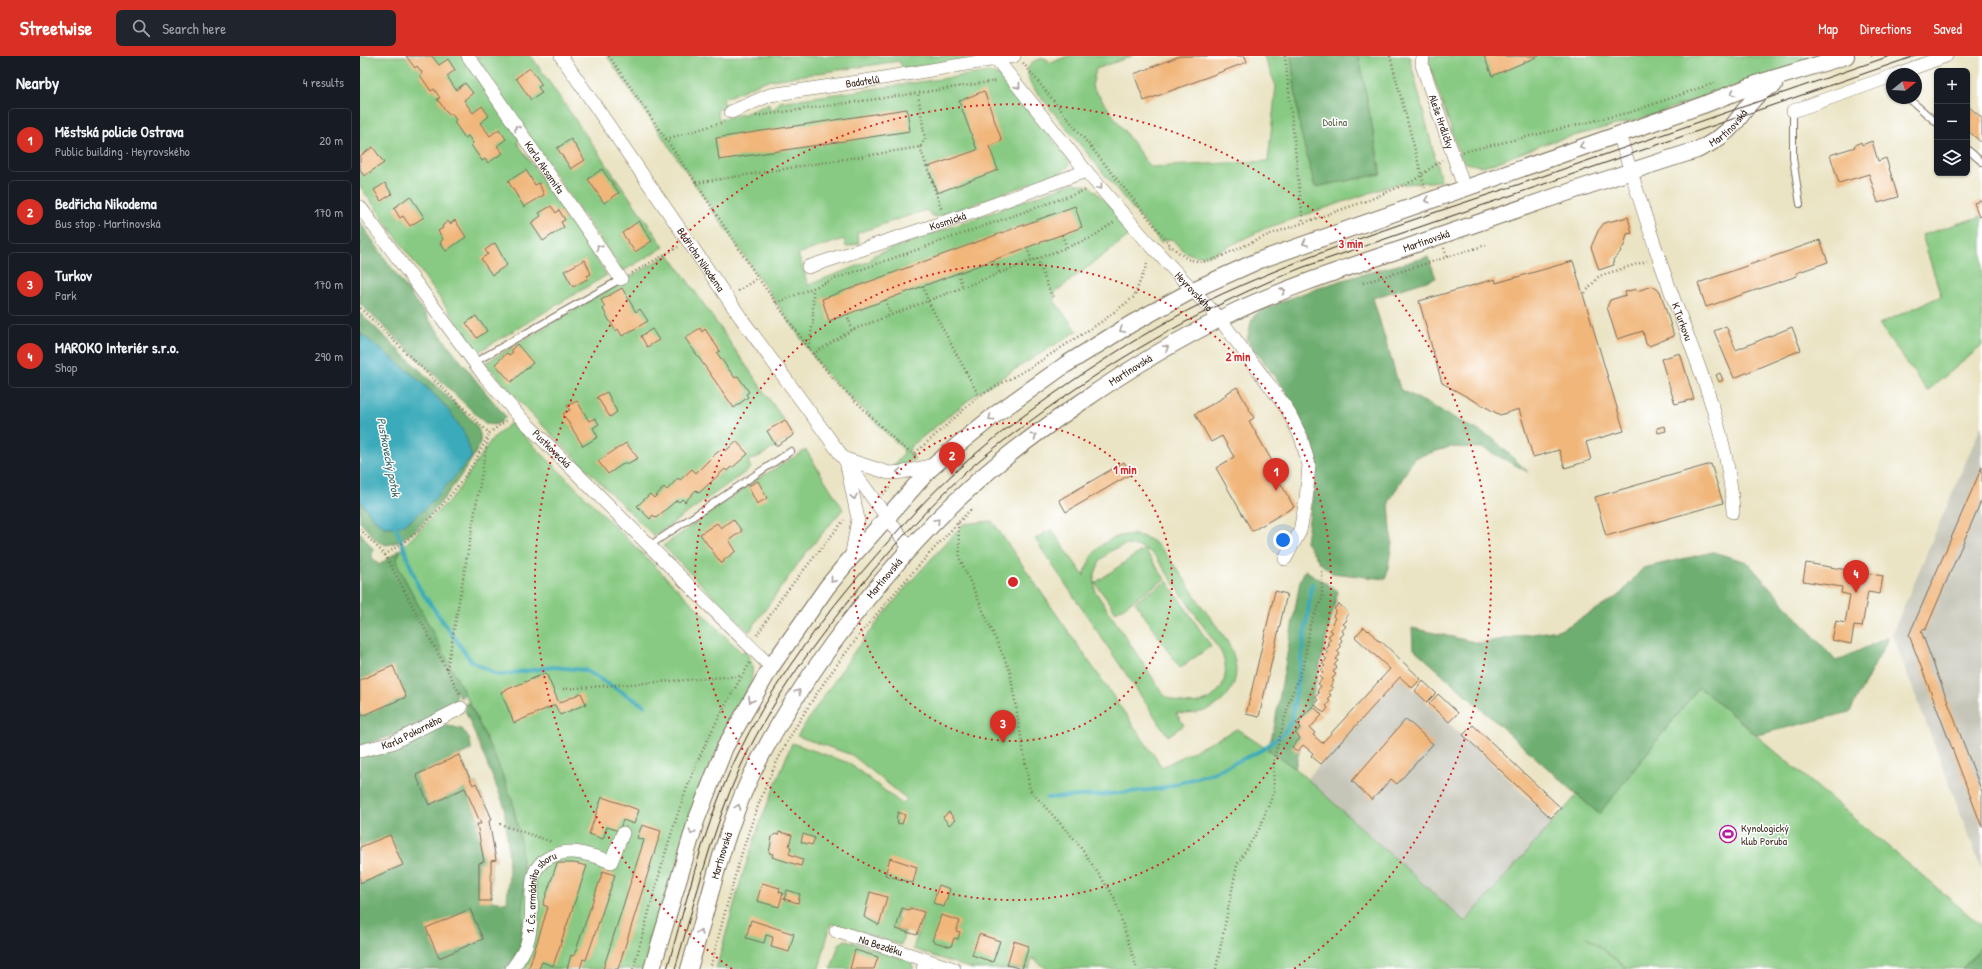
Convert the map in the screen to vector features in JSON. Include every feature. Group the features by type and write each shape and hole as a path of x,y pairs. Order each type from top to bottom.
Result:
{"street":[{"name":"Karla Aksamita","path":"468,56 621,279"},
{"name":"Bedřicha Nikodema","path":"562,56 741,318 910,549"},
{"name":"Aleše Hrdličky","path":"1423,56 1422,65 1464,187"},
{"name":"Martinovská","path":"652,969 694,828 713,774 739,721 771,667 827,587 850,559 937,464 985,422 1065,365 1131,324 1193,290 1274,254 1707,104 1759,83 1846,56"},
{"path":"1917,68 1946,56"},
{"name":"Badatelů","path":"729,117 770,95 995,58 1018,59"},
{"name":"Heyrovského","path":"995,58 1086,171 1144,238 1220,319 1287,409 1301,437 1309,465 1306,500 1300,531 1285,560"},
{"name":"Martinovská","path":"689,969 737,811 763,753 784,714 809,676 866,600 910,549 959,498 1002,460 1082,402 1146,359 1220,319 1284,290 1439,236 1697,150 1711,144 1732,126 1760,91 1823,64"},
{"path":"1793,111 1886,80"},
{"name":"K Turkovu","path":"1619,134 1659,258 1691,344 1720,435 1731,483 1733,512"},
{"name":"Kosmická","path":"808,267 945,222 1086,171"},
{"name":"Pustkovecká","path":"360,207 474,362 517,414 771,667"},
{"name":"Bedřicha Nikodema","path":"845,459 857,512 857,526 850,559"},
{"name":"Martinovská","path":"845,459 882,472 896,473 937,464"},
{"name":"Karla Pokorného","path":"360,751 392,742 461,708"},
{"name":"1. Čs. armádního sboru","path":"512,969 528,942 533,878 539,865 548,858 572,852 580,852 611,862 623,833"},
{"name":"Na Bezděku","path":"836,931 924,964 954,969"}],"lane":[{"path":"1915,104 1934,120"},
{"path":"1793,111 1793,158 1800,204"},
{"path":"1970,152 1982,162"},
{"path":"474,362 621,279"},
{"path":"649,546 791,451"}],"path":[{"path":"609,56 696,183 758,278 813,354 839,385 899,444 914,454 898,469 896,473 896,482 875,501"},
{"path":"1285,56 1303,223"},
{"path":"1390,56 1428,200"},
{"path":"1018,59 1171,246"},
{"path":"749,117 996,81"},
{"path":"696,183 920,147 926,139 918,93"},
{"path":"666,139 729,117"},
{"path":"920,147 950,238"},
{"path":"776,303 950,238 1087,190"},
{"path":"813,354 852,330 1067,248 1091,238 1115,222"},
{"path":"1062,235 1067,248"},
{"path":"1439,236 1447,258"},
{"path":"1363,283 1486,245"},
{"path":"621,279 678,247"},
{"path":"1027,248 1032,261"},
{"path":"1585,293 1599,276 1659,258"},
{"path":"994,260 1000,274"},
{"path":"1037,260 1051,294 1056,296"},
{"path":"958,273 963,288"},
{"path":"923,286 928,301 979,396"},
{"path":"809,348 813,320 813,288"},
{"path":"885,300 891,315"},
{"path":"360,308 489,433"},
{"path":"847,314 852,330"},
{"path":"385,555 419,530 449,495 473,462 489,433 517,414"},
{"path":"447,669 489,433"},
{"path":"710,969 728,900 753,820 773,770 798,724 826,681 881,610 970,510 959,498"},
{"path":"754,650 756,636 782,597 850,512 857,512"},
{"path":"958,523 960,559 1010,671 1030,790 1077,842 1114,897 1137,969"},
{"path":"360,529 385,555 460,694"},
{"path":"1216,969 1237,866 1259,829 1274,792 1273,763 1290,699 1304,665 1310,624 1322,599 1322,571"},
{"path":"563,689 741,676"},
{"path":"500,824 558,844"}],"shaded area":[{"path":"1982,424 1982,870 1892,634"},
{"path":"1400,677 1554,823 1465,923 1307,779"}],"green space":[{"path":"360,56 463,56 521,139 517,142 607,275 478,352 360,186"},
{"path":"476,56 531,56 664,247 623,271 579,210"},
{"path":"607,56 973,56 965,63 903,68 899,61 765,81 723,99 725,107 717,110 719,119 744,114 769,104 770,110 774,109 780,102 989,72 1006,78 1070,162 1068,167 1060,173 937,217 931,215 926,210 857,233 859,243 846,247 844,239 798,254 808,285 870,261 874,255 1073,183 1090,186 1131,227 1131,234 1054,293 1056,297 1053,299 1077,331 980,391 910,447 909,452 915,459 892,467 903,455 904,450 827,375"},
{"path":"1068,56 1132,56 1096,69 1092,86 1150,167 1268,161 1276,86 1264,56 1291,56 1300,129 1315,187 1381,174 1359,56 1409,56 1441,181 1393,185 1264,229 1213,254 1196,256 1187,253 1172,239 1164,240 1161,243 1031,85 1028,70 1034,61 1045,58 1051,63"},
{"name":"Dolina","path":"1291,56 1359,56 1381,174 1315,187 1300,129"},
{"path":"1429,56 1822,56 1643,118 1550,142 1495,163 1482,166 1465,163 1460,155 1430,67"},
{"path":"1982,216 1982,346 1927,391 1879,324 1941,296 1922,235"},
{"path":"360,222 431,322 506,417 501,422 493,425 484,422 360,304"},
{"path":"669,254 794,435 762,455 748,461 751,468 654,536 534,417 485,363"},
{"path":"1428,257 1436,278 1373,298 1400,389 1492,438 1528,472 1483,448 1450,447 1414,458 1389,502 1392,543 1386,579 1332,573 1320,563 1306,542 1317,462 1310,438 1285,390 1247,340 1251,324 1254,316 1260,311 1302,294 1356,276"},
{"path":"360,313 470,418 480,435 480,442 471,461 432,513 417,529 410,534 399,541 387,545 378,542 360,522 360,501 374,519 384,527 401,526 446,406 423,384 360,333"},
{"path":"511,423 742,653 744,650 752,665 751,682 708,769 695,802 645,969 506,969 522,932 524,883 520,838 512,800 499,766 469,702 399,568 397,559 401,549 456,493 492,439"},
{"path":"806,450 843,509 805,554 749,632 663,546 741,491 747,485"},
{"path":"992,521 1162,767 1237,729 1295,768 1465,922 1577,795 1599,814 1699,687 1982,926 1982,945 1962,969 1628,969 1587,937 1627,969 1047,969 1032,958 1029,969 972,969 913,949 924,912 910,908 909,910 903,908 902,912 898,911 896,918 899,919 896,929 905,932 901,945 831,923 819,969 716,969 743,873 761,820 792,743 849,763 902,804 907,799 852,755 797,736 856,649 905,588 963,524"},
{"path":"1051,529 1084,576 1094,553 1102,544 1114,538 1126,535 1136,535 1145,537 1161,548 1174,564 1231,648 1236,668 1235,680 1230,691 1223,700 1202,712 1189,714 1176,713 1184,725 1168,736 1035,539","holes":["1125,545 1146,549 1156,557 1221,652 1225,666 1225,678 1220,689 1212,697 1202,702 1190,704 1177,702 1164,695 1095,591 1094,576 1100,561 1110,551"]},
{"path":"360,532 373,549 372,557 379,565 401,549 397,559 399,568 465,694 460,698 455,688 456,702 448,711 410,729 360,746"},
{"path":"1144,549 1165,579 1116,612 1095,583"},
{"path":"1713,552 1747,562 1836,661 1889,637 1850,712 1757,735 1699,687 1599,814 1413,648 1412,628 1479,643 1563,629 1619,596 1643,568"},
{"path":"1305,570 1338,591 1295,768 1268,750 1274,728 1300,581"},
{"path":"1167,581 1211,646 1180,668 1135,602"},
{"path":"469,702 499,766 512,800 520,838 524,883 522,932 519,949 506,969 360,969 360,757 398,746 445,725 462,729 470,741 471,750 459,755 473,785 476,783 492,819 489,821 496,860 491,861 491,901 507,903 509,871 504,805 465,710 465,704"},
{"path":"846,940 910,961 914,969 831,969 839,944"},
{"path":"1982,945 1982,969 1962,969"}],"water":[{"name":"Pustkovecký potok","path":"360,333 415,376 440,401 463,431 472,457 428,506 418,515 400,526 385,527 374,519 360,501"}],"building":[{"path":"406,56 432,56 439,65 448,59 455,70 447,76 456,90 465,83 473,93 464,100 473,113 482,106 489,116 480,123 490,136 499,129 506,139 497,146 503,153 488,163 485,159 482,161 471,145 473,143 468,136 465,138 454,122 456,120 454,117 451,113 449,115 437,99 440,98 434,89 431,91 420,75 422,73 417,66 415,68"},
{"path":"1180,56 1245,56 1247,62 1144,101 1134,74"},
{"path":"1484,56 1539,56 1492,76"},
{"path":"530,68 542,85 538,87 542,93 531,100 516,78"},
{"path":"984,91 1002,141 989,146 998,170 937,193 928,167 977,150 959,101"},
{"path":"1970,108 1982,118 1982,143 1970,133"},
{"path":"907,109 910,131 719,160 716,138"},
{"path":"571,139 585,160 571,169 557,148"},
{"path":"1872,141 1878,161 1886,158 1898,197 1878,203 1869,174 1839,183 1830,155 1855,147 1854,146 1861,142 1862,145"},
{"path":"373,147 384,163 364,176 360,170 360,156"},
{"path":"602,169 619,193 604,203 588,179"},
{"path":"526,170 535,185 539,183 544,195 524,207 508,181"},
{"path":"385,183 392,194 381,201 374,190"},
{"path":"410,196 424,217 410,226 403,216 400,218 394,208"},
{"path":"1982,200 1982,215 1979,216 1974,203"},
{"path":"551,206 556,213 559,210 565,220 561,222 564,227 543,241 531,223 541,216 539,213"},
{"path":"1075,206 1082,227 829,321 822,299"},
{"path":"1628,217 1632,233 1627,234 1624,246 1613,260 1614,265 1599,270 1591,247 1598,231 1604,223"},
{"path":"455,220 466,237 446,251 440,243 443,239 438,231 443,228 442,226 448,221 450,224"},
{"path":"639,221 652,241 635,252 622,233"},
{"path":"1820,240 1828,262 1796,273 1797,276 1706,307 1698,283"},
{"path":"495,243 507,265 492,275 481,259 488,254 485,250"},
{"path":"585,260 591,274 587,276 589,278 573,287 564,271"},
{"path":"1573,261 1624,431 1586,442 1591,460 1565,468 1559,450 1533,457 1519,409 1500,415 1442,383 1419,301 1495,279 1496,283"},
{"path":"1652,286 1660,291 1674,336 1649,346 1646,344 1643,331 1617,339 1607,307 1610,300 1626,295 1625,292 1636,289 1637,291"},
{"path":"622,288 636,312 640,309 648,321 622,336 618,329 616,331 609,320 603,309 605,307 601,300"},
{"path":"476,316 487,331 477,338 466,323"},
{"path":"1726,326 1736,350 1792,327 1801,350 1734,378 1714,331"},
{"path":"700,328 702,332 705,329 720,351 717,353 735,378 738,376 749,392 746,394 748,397 734,408 685,338"},
{"path":"652,329 659,340 647,347 641,336"},
{"path":"517,344 533,363 511,382 495,364 507,353 509,355 513,352 511,350"},
{"path":"1680,353 1694,399 1675,404 1661,359"},
{"path":"1720,373 1723,380 1719,382 1716,375"},
{"path":"1237,387 1254,418 1249,421 1280,475 1277,477 1294,507 1252,531 1216,468 1234,457 1222,436 1211,442 1195,414 1226,396 1225,394"},
{"path":"607,392 617,412 610,417 597,397"},
{"path":"577,401 589,421 595,418 599,424 593,428 598,437 583,446 563,414 570,410 567,406"},
{"path":"785,420 794,435 776,446 767,431"},
{"path":"1665,426 1666,431 1658,433 1657,428"},
{"path":"736,441 748,454 732,468 731,467 727,471 725,469 699,493 696,490 685,502 682,499 679,502 677,500 656,518 653,515 650,519 637,506 650,494 654,498 664,487 667,490 678,478 680,480 692,469 696,473 723,448 726,451"},
{"path":"626,443 638,458 627,464 626,462 608,474 598,461"},
{"path":"1124,462 1131,474 1066,512 1059,500"},
{"path":"1711,464 1723,503 1606,536 1595,497"},
{"path":"1982,467 1982,499 1926,629 1921,631 1982,792 1982,827 1909,635"},
{"path":"758,481 767,498 757,504 748,486"},
{"path":"733,519 742,531 729,540 736,551 724,560 723,563 721,563 700,534 717,523 721,528"},
{"path":"1806,563 1883,576 1880,594 1868,592 1862,627 1854,626 1851,644 1832,640 1836,621 1845,623 1850,595 1841,593 1842,587 1803,581"},
{"path":"1275,591 1287,594 1259,717 1246,714"},
{"path":"1339,604 1349,613 1345,618 1347,620 1343,624 1346,626 1342,631 1344,633 1340,638 1342,640 1339,645 1341,647 1337,651 1340,654 1336,659 1338,661 1334,665 1337,667 1333,672 1336,674 1332,679 1334,681 1330,686 1333,688 1328,692 1331,695 1327,699 1330,701 1326,706 1328,708 1324,713 1314,704 1318,700 1315,697 1319,693 1317,691 1321,686 1318,684 1322,679 1319,677 1323,673 1321,670 1325,666 1322,664 1327,659 1324,657 1328,652 1325,650 1330,645 1327,643 1331,639 1328,636 1333,632 1330,630 1334,625 1332,623 1335,618 1333,616 1336,611 1334,609"},
{"path":"1364,627 1421,679 1412,688 1400,677 1321,764 1311,756 1313,753 1303,745 1297,752 1292,747 1300,738 1295,733 1301,727 1296,723 1313,706 1322,715 1310,728 1315,733 1313,735 1322,743 1390,669 1355,637"},
{"path":"393,666 406,697 362,716 360,712 360,680"},
{"path":"546,673 559,703 581,693 586,704 560,715 555,705 514,723 501,692"},
{"path":"1423,681 1436,693 1427,702 1415,691"},
{"path":"1438,694 1458,713 1449,722 1429,704"},
{"path":"1406,719 1433,744 1397,784 1391,779 1372,800 1352,781"},
{"path":"1473,725 1561,808 1551,818 1463,735"},
{"path":"459,755 473,785 476,783 492,819 489,821 496,860 491,861 491,901 479,901 479,863 484,862 477,824 481,824 465,788 429,805 416,775"},
{"path":"602,797 639,810 634,824 623,820 619,831 607,827 603,839 589,834"},
{"path":"898,812 905,815 902,824 897,823 898,820 896,819"},
{"path":"949,812 955,820 949,825 943,817"},
{"path":"642,825 661,831 618,969 603,969 644,840 637,838"},
{"path":"779,832 792,835 789,846 791,847 789,854 803,859 801,866 772,857 773,854 769,853 772,837 775,834 778,835"},
{"path":"803,834 815,838 812,845 801,842"},
{"path":"390,835 403,865 360,883 360,847"},
{"path":"890,858 917,867 913,883 885,875"},
{"path":"557,863 574,863 587,866 553,966 542,962 539,969 527,969 530,965 548,907 543,905"},
{"path":"603,871 615,875 586,960 583,959 580,969 567,969 571,955 574,956"},
{"path":"762,883 780,888 779,892 783,893 779,907 757,901"},
{"path":"939,885 950,889 944,907 933,903"},
{"path":"787,890 800,894 798,903 784,899"},
{"path":"870,892 887,897 879,925 864,917"},
{"path":"902,908 909,910 910,908 924,912 917,935 896,929"},
{"path":"470,909 483,939 439,958 426,928"},
{"path":"941,915 960,921 956,931 960,932 958,939 954,938 951,947 932,941"},
{"path":"751,920 794,934 789,952 771,947 773,937 766,935 764,943 746,938"},
{"path":"979,934 1000,941 993,962 972,955"},
{"path":"1014,941 1029,946 1022,969 1007,965"},
{"path":"855,950 878,957 874,969 850,969"}],"waterway":[{"path":"394,522 419,588 471,661 498,675 554,667 585,670 645,706"},
{"path":"1047,798 1159,789 1213,773 1262,750 1284,733 1292,719 1312,584"}],"tram line":[{"path":"667,969 698,860 726,780 762,709 804,645 863,570 927,499 986,445 1050,396 1157,327 1203,303 1282,268 1364,237 1890,56"},
{"path":"675,969 720,817 751,745 776,701 804,659 834,619 906,533 935,502 975,464 1044,411 1106,369 1168,332 1232,298 1301,268 1915,56"}],"place":[{"name":"Bedřicha Nikodema","path":"952,475"},
{"name":"Městská policie Ostrava","path":"1276,491"},
{"name":"MAROKO Interiér s.r.o.","path":"1856,593"},
{"name":"Turkov","path":"1003,743"},
{"name":"Kynologický klub Poruba","path":"1728,834"}]}
